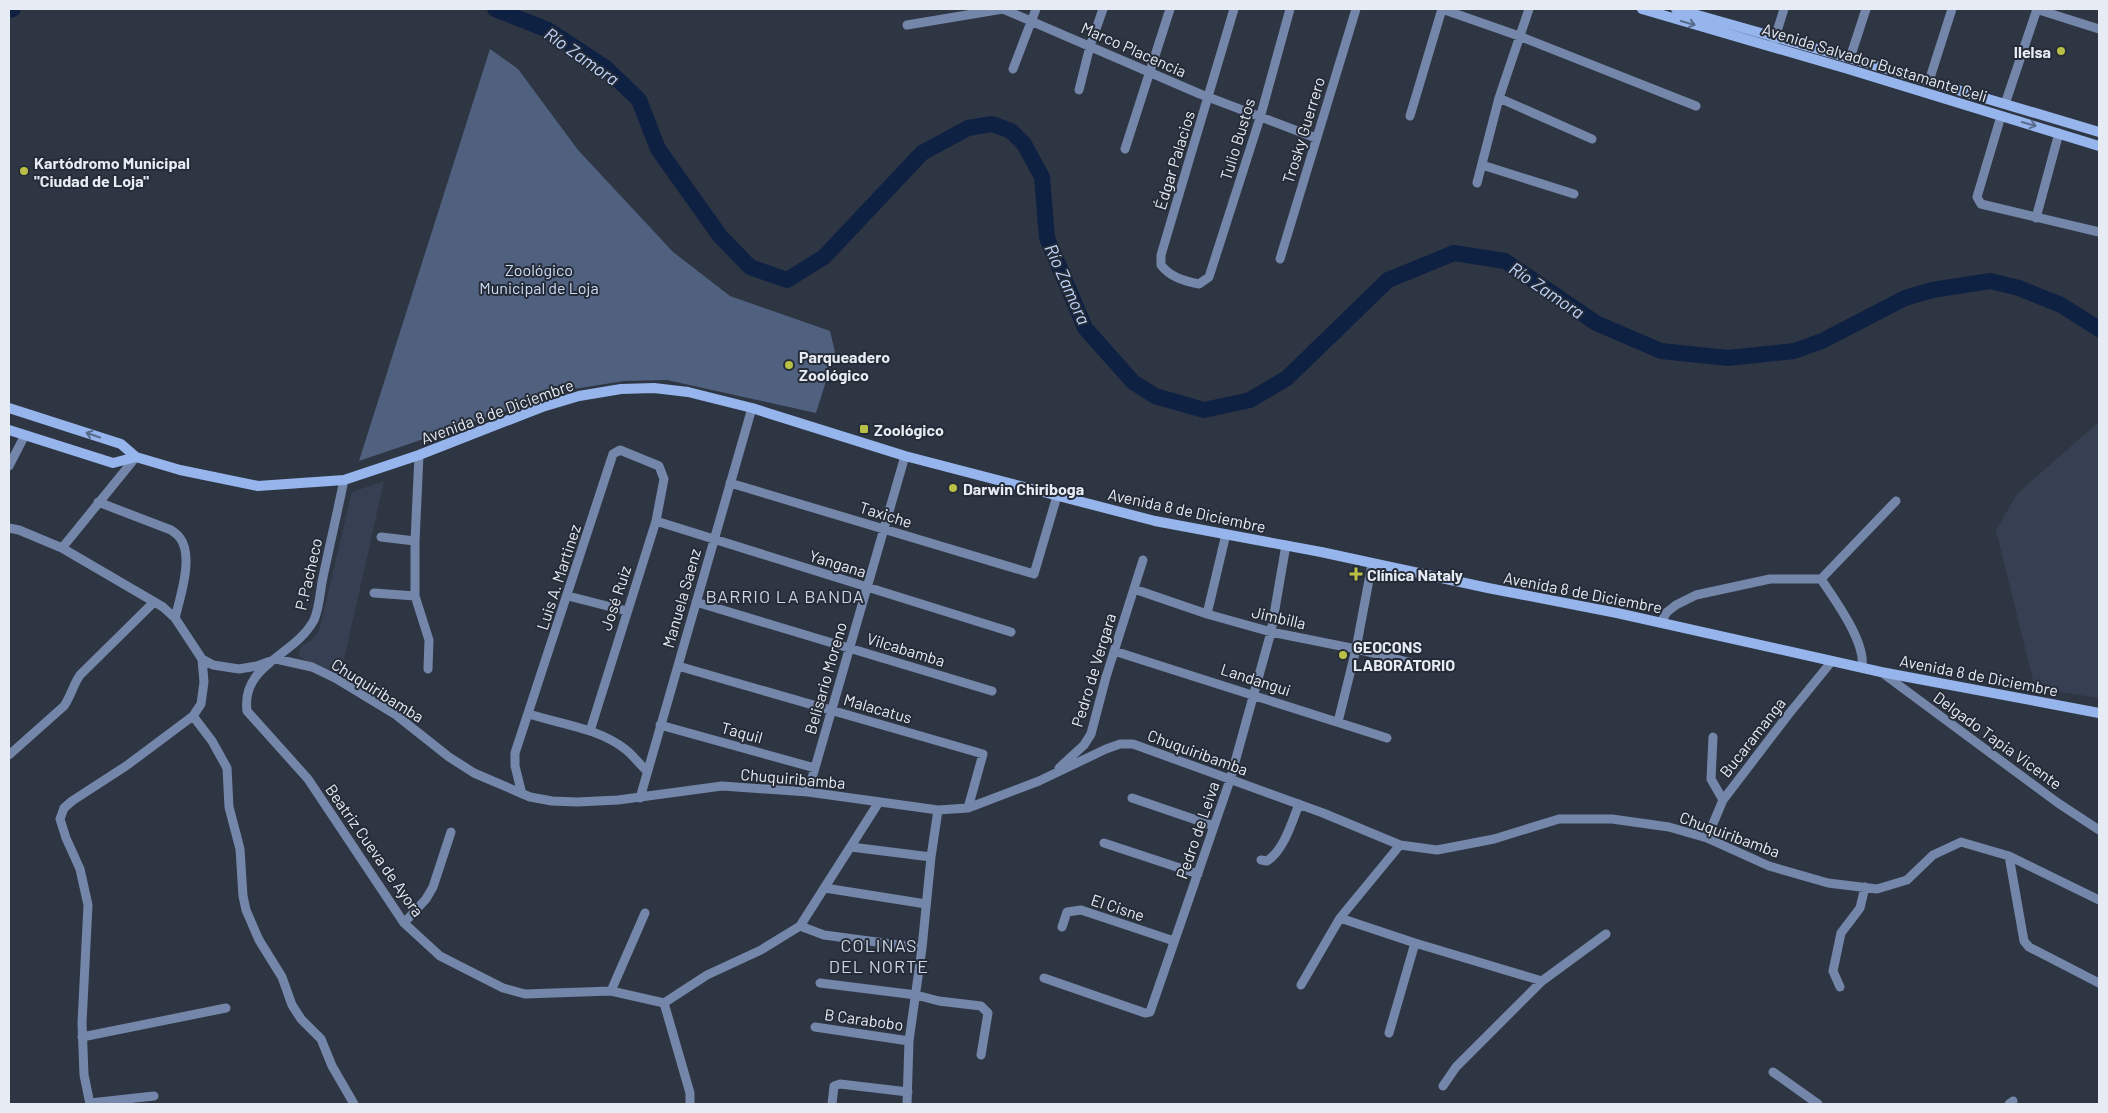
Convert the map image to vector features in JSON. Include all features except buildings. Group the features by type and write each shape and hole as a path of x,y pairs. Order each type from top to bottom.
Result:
{"main road":[{"name":"Avenida Salvador Bustamante Celi","path":"1642,9 1774,42 1850,58 2099,132"},
{"name":"Avenida Salvador Bustamante Celi","path":"1676,9 1704,13 1774,42 1935,96 2099,146"},
{"path":"1933,82 1935,96"},
{"name":"Avenida 8 de Diciembre","path":"9,408 120,444 136,457 180,470 258,486 344,480 419,455 542,408 579,396 620,388 654,388 688,392 752,408 905,456 1154,521 1286,545 1661,622 1881,672 2099,713"},
{"name":"Avenida 8 de Diciembre","path":"9,430 113,463 136,457"}],"street":[{"name":"Marco Placencia","path":"907,26 954,13 1003,9 1150,73 1260,118 1316,138"},
{"path":"1014,69 1036,9"},
{"path":"1079,90 1090,46 1103,9"},
{"path":"1125,149 1170,9"},
{"name":"Édgar Palacios","path":"1210,277 1205,282 1198,284 1186,282 1171,275 1161,265 1161,255 1234,9"},
{"name":"Tulio Bustos","path":"1210,277 1260,118 1290,9"},
{"name":"Trosky Guerrero","path":"1280,260 1356,9"},
{"path":"1410,116 1442,9 1518,36 1696,106"},
{"path":"1477,183 1499,98 1528,9"},
{"path":"1774,42 1784,9"},
{"path":"1850,58 1866,9"},
{"path":"1933,82 1952,9"},
{"path":"2005,104 2037,9 2099,29"},
{"path":"1499,98 1592,139"},
{"path":"2001,116 1976,197 1978,202 2036,218 2099,232"},
{"path":"2036,218 2060,133"},
{"path":"1482,165 1574,194"},
{"name":"Manuela Saenz","path":"640,798 752,408"},
{"path":"9,466 24,435"},
{"name":"Luis A. Martinez","path":"522,794 515,766 515,753 613,454 620,450 659,466 663,472"},
{"path":"419,455 415,540 415,596 429,640 428,670"},
{"name":"Belisario Moreno","path":"808,792 905,456"},
{"path":"62,548 136,457"},
{"name":"José Ruiz","path":"590,731 656,521 664,479 663,472"},
{"name":"P.Pacheco","path":"276,659 300,639 315,618 344,480"},
{"name":"Taxiche","path":"730,484 1034,574 1057,496"},
{"path":"1661,622 1667,612 1676,605 1696,595 1770,579 1821,579 1896,501"},
{"path":"98,502 171,530 181,538 186,558 181,596 175,618"},
{"name":"Yangana","path":"656,521 1011,632"},
{"path":"9,528 19,530 62,548 154,602 175,618 202,659 204,682 201,704 193,716 126,766 72,801 64,808 60,819 80,869 88,905 82,999 82,1037 84,1075 90,1104 154,1096"},
{"path":"1207,614 1226,534"},
{"path":"381,537 415,540"},
{"name":"Pedro de Leiva","path":"1044,978 1145,1013 1150,1012 1230,780 1271,632 1286,545"},
{"name":"Pedro de Vergara","path":"1051,775 1084,745 1092,734 1114,651 1143,560"},
{"path":"1338,722 1356,649 1372,564"},
{"path":"1821,579 1859,642 1863,658 1862,667"},
{"name":"Jimbilla","path":"1134,588 1207,614 1271,632 1356,649 1420,665"},
{"path":"374,593 415,596"},
{"path":"568,596 627,611"},
{"path":"9,755 64,706 80,675 154,602"},
{"name":"Vilcabamba","path":"696,602 992,691"},
{"name":"Landangui","path":"1114,651 1254,694 1387,738"},
{"path":"202,659 214,665 239,669 257,666 276,659"},
{"name":"Chuquiribamba","path":"276,659 312,667 335,678 396,715 449,757 474,773 522,794 552,801 577,802 640,798 722,786 808,792 938,810 968,808 1051,775 1120,744 1133,744 1299,804 1400,845 1437,850 1494,839 1559,819 1612,819 1669,827 1707,838 1769,866 1828,883 1877,889 1907,880 1933,855 1961,842 2009,856 2099,900"},
{"name":"Beatriz Cueva de Ayora","path":"276,659 261,668 249,685 246,703 247,711 308,779 404,923 440,956 503,988 532,994 611,991 664,1003"},
{"name":"Bucaramanga","path":"1707,838 1723,800 1788,714 1832,661"},
{"name":"Malacatus","path":"678,666 983,754 968,808"},
{"name":"Delgado Tapia Vicente","path":"1881,672 2058,803 2099,830"},
{"path":"529,714 590,731 624,748 647,771"},
{"path":"193,716 212,741 227,768 229,808 240,849 243,896 246,910 266,953 282,977 292,1005 305,1023 321,1039 332,1066 354,1104"},
{"name":"Taquil","path":"660,725 815,768"},
{"path":"1713,737 1711,779 1723,800"},
{"path":"1132,798 1214,826"},
{"path":"690,1104 690,1093 664,1003 706,975 761,950 800,926 879,802"},
{"path":"1261,860 1267,860 1277,851 1286,836 1299,804"},
{"path":"907,1104 909,1041 938,810"},
{"path":"404,923 426,899 433,887 451,832"},
{"path":"1104,843 1198,874"},
{"path":"1301,985 1340,918 1400,845"},
{"path":"850,847 931,857"},
{"path":"2009,856 2024,941 2029,947 2099,983"},
{"path":"1840,987 1833,971 1841,933 1860,908 1865,887"},
{"path":"825,888 926,904"},
{"name":"El Cisne","path":"1062,927 1067,912 1081,910 1174,941"},
{"path":"611,991 645,913"},
{"path":"1340,918 1415,943 1542,981"},
{"path":"800,926 824,935 922,948"},
{"path":"1443,1086 1456,1067 1542,981 1606,934"},
{"path":"1389,1033 1415,943"},
{"path":"820,983 916,995 939,1001 981,1006 988,1013 981,1055"},
{"path":"82,1037 226,1008"},
{"name":"B Carabobo","path":"815,1027 909,1041"},
{"path":"1773,1072 1818,1104"},
{"path":"832,1104 834,1086 840,1084 908,1092"}],"shaded area":[{"path":"2099,422 2099,698 2035,688 1996,530 2017,494"},
{"path":"384,481 341,673 308,662 299,656 299,651 319,631 352,492"}],"green space":[{"name":"Zoológico Municipal de Loja","path":"490,49 518,69 578,150 673,252 730,296 830,331 835,352 816,413 667,380 624,381 567,390 359,461"}],"waterway":[{"name":"Río Zamora","path":"9,10 13,9"},
{"name":"Río Zamora","path":"495,9 548,30 606,68 639,100 658,149 720,236 750,267 787,280 824,257 922,153 968,128 992,124 1011,131 1024,144 1042,177 1047,238 1085,328 1133,382 1155,396 1204,410 1250,400 1287,378 1388,280 1454,253 1505,261 1596,323 1661,351 1728,358 1794,351 1822,341 1905,298 1932,290 1990,281 2019,288 2061,305 2099,329"}],"place":[{"name":"Ilelsa","path":"2061,51"},
{"name":"Kartódromo Municipal \"Ciudad de Loja\"","path":"24,171"},
{"name":"Parqueadero Zoológico","path":"789,365"},
{"name":"Zoológico","path":"864,429"},
{"name":"Darwin Chiriboga","path":"953,488"},
{"name":"Clínica Nataly","path":"1356,574"},
{"name":"GEOCONS LABORATORIO","path":"1343,655"}],"district":[{"name":"BARRIO LA BANDA","path":"785,596"},
{"name":"COLINAS DEL NORTE","path":"879,955"}]}
